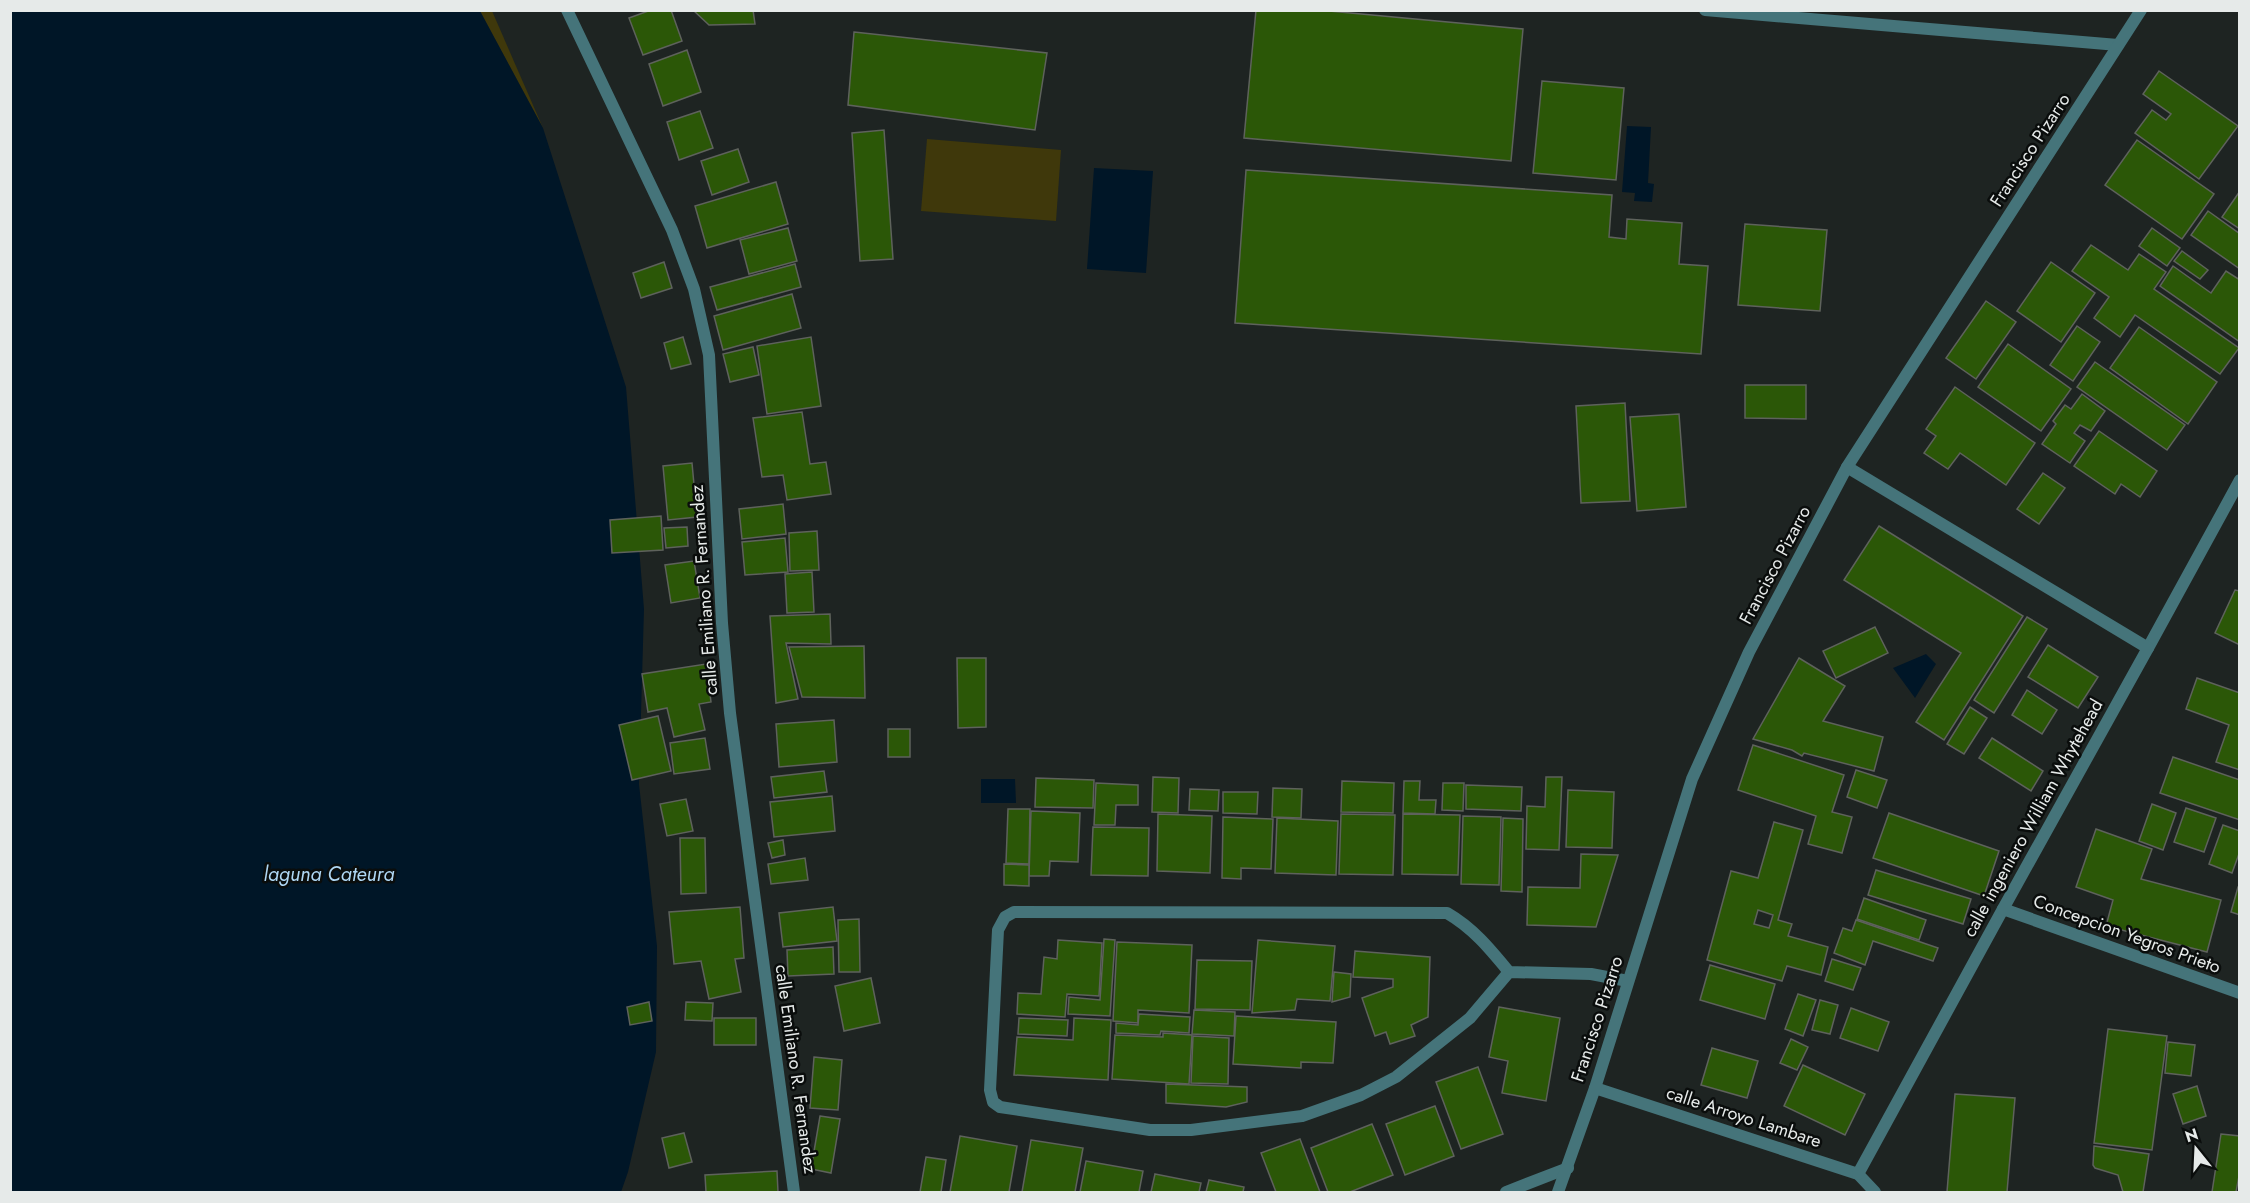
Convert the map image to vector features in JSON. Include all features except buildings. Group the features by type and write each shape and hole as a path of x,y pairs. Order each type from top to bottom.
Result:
{"street":[{"name":"calle Emiliano R. Fernandez","path":"567,10 672,230 693,289 709,355 722,623 730,714 794,1192"},
{"path":"1705,10 2118,45"},
{"name":"Francisco Pizarro","path":"1558,1192 1595,1088 1692,779 1749,652 1847,467 2141,10"},
{"path":"1847,467 2148,648"},
{"name":"calle ingeniero William Whytehead","path":"1858,1174 2240,480"},
{"name":"Concepcion Yegros Prieto","path":"2003,909 2240,993"},
{"path":"1509,972 1470,1018 1396,1077 1361,1095 1302,1116 1191,1130 1150,1130 1000,1107 993,1102 990,1090 998,930 1005,916 1014,912 1448,913 1476,934 1509,972 1591,974 1628,981"},
{"name":"calle Arroyo Lambare","path":"1595,1088 1858,1174 1875,1192"},
{"path":"1506,1192 1568,1168"}],"shaded area":[{"path":"480,11 492,11 543,128"},
{"path":"927,139 1061,150 1056,221 921,211"}],"water":[{"name":"laguna Cateura","path":"10,11 480,11 543,128 626,387 644,609 639,784 657,946 656,1052 628,1172 621,1192 11,1192"},
{"path":"1627,126 1651,127 1648,183 1654,184 1652,202 1634,201 1635,193 1622,192"},
{"path":"1094,168 1153,171 1146,273 1087,269"},
{"path":"1926,654 1936,664 1915,698 1893,668"},
{"path":"981,779 1015,779 1016,803 981,803"}]}
